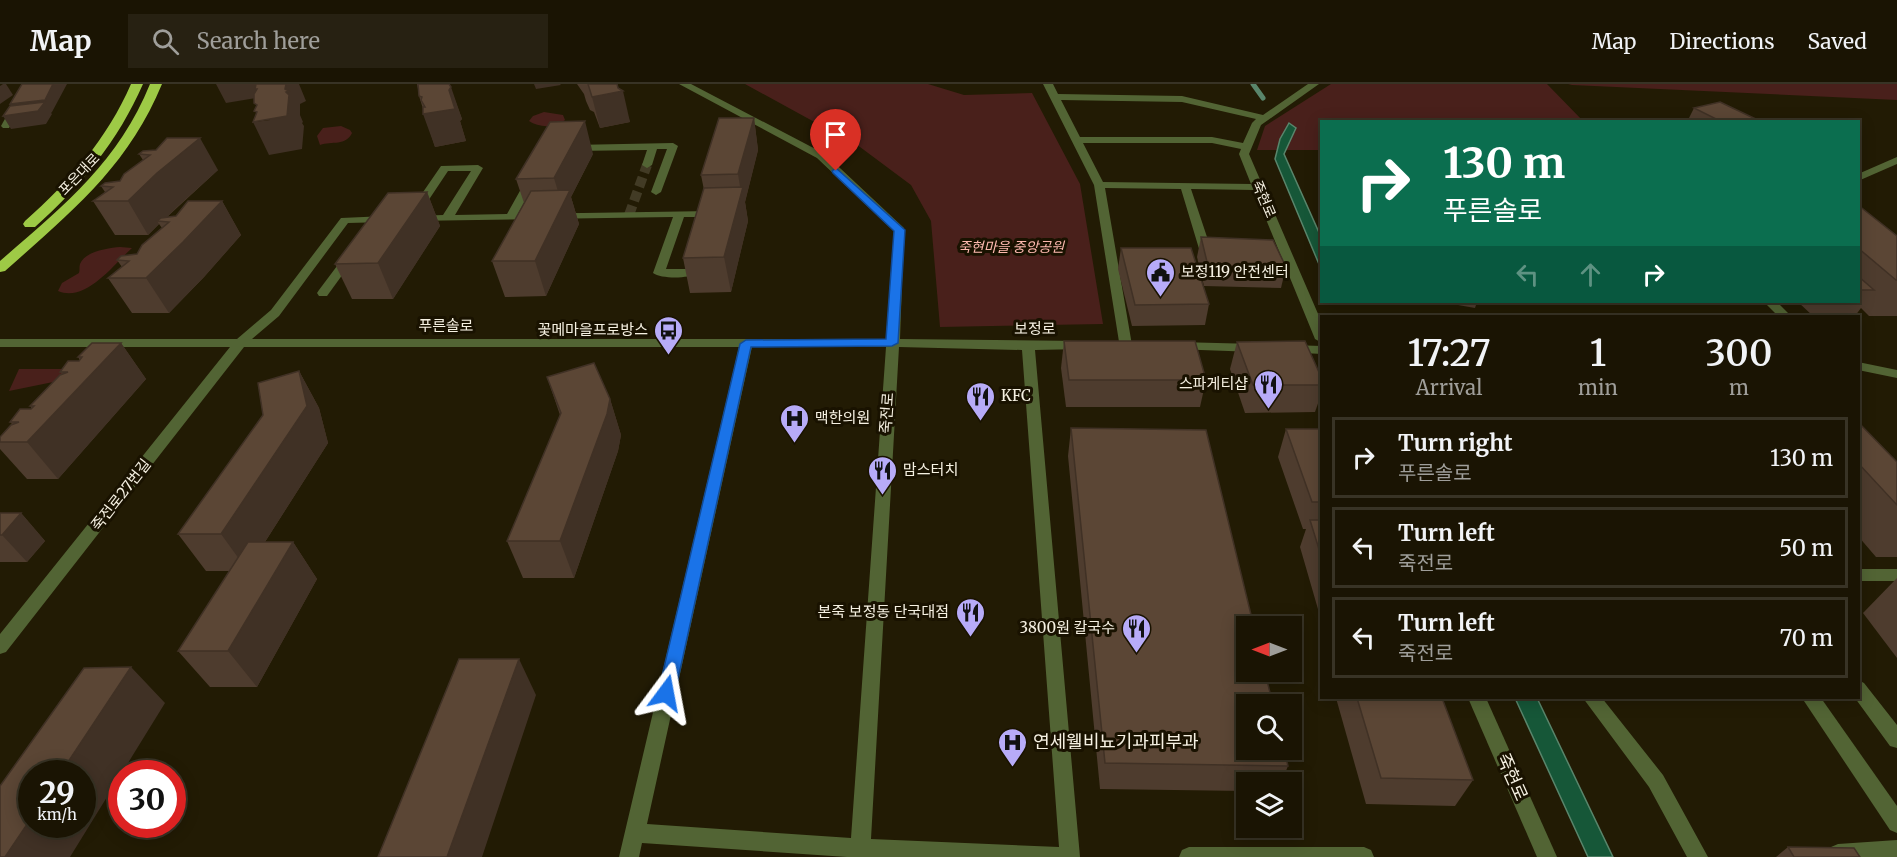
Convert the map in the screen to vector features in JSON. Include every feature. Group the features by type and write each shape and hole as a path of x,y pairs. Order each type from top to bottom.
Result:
{"highway":[{"name":"포은대로","path":"0,251 45,211 93,162 128,107 136,84"},
{"name":"포은대로","path":"0,268 72,204 118,155 150,102 156,84"}],"street":[{"path":"6,126 29,84"},
{"name":"죽전로","path":"684,84 821,156 900,230 860,853"},
{"path":"1048,84 1099,185 1116,251 1125,345"},
{"path":"1105,84 1108,98"},
{"path":"1076,140 1212,140 1247,147 1257,123 1314,84"},
{"path":"1054,97 1182,99 1264,118"},
{"path":"565,149 673,146 657,192"},
{"path":"647,165 653,147"},
{"name":"죽현로","path":"1247,147 1244,154 1259,187 1280,253 1320,335"},
{"path":"1860,177 1897,160"},
{"path":"410,219 445,168 478,168 447,218"},
{"path":"511,217 537,171"},
{"path":"1099,185 1259,187"},
{"path":"1185,186 1205,252"},
{"path":"410,219 708,213 692,273 659,273 680,214"},
{"name":"죽전로27번길","path":"0,647 241,342 275,313 345,220 374,224 410,219"},
{"path":"323,293 357,247"},
{"path":"1771,303 1784,315"},
{"name":"푸른솔로","path":"0,343 892,343"},
{"name":"보정로","path":"892,343 1092,345"},
{"path":"629,857 746,344"},
{"path":"1160,345 1320,350"},
{"path":"1028,346 1070,857"},
{"path":"1860,366 1897,374"},
{"path":"1860,575 1897,574"},
{"path":"1860,691 1897,740"},
{"name":"죽현로","path":"1477,699 1546,857"},
{"path":"1593,699 1656,781 1698,857"},
{"path":"1812,699 1897,823"},
{"path":"634,833 860,853 1058,857"},
{"path":"1822,855 1897,850"},
{"path":"1189,857 1364,857"}],"green space":[{"name":"죽현마을 중앙공원","path":"745,84 928,84 964,95 1032,93 1080,184 1103,324 940,327 931,221 911,185 860,147"},
{"path":"1331,84 1547,84 1582,120 1320,120 1320,150 1257,150 1265,126"},
{"path":"1568,84 1897,84 1897,100 1572,85"},
{"path":"544,112 563,115 565,120 557,125 547,126 529,121 533,116"},
{"path":"341,126 352,133 346,140 320,145 317,136 323,128"},
{"path":"120,247 132,248 99,280 79,292 58,291 62,283 79,273 80,264 87,256 98,251"},
{"path":"19,369 67,369 63,380 9,391"}],"shaded area":[{"path":"1289,123 1296,128 1284,154 1320,235 1320,267 1275,159 1280,139"},
{"path":"1515,699 1537,699 1613,857 1588,857"}],"building":[{"path":"22,84 53,84 45,100 10,104"},
{"path":"256,84 286,84 285,89 289,91 286,92 289,95 287,116 253,122 257,112 254,111 257,105 254,103"},
{"path":"418,84 449,84 455,109 423,114 423,107 425,107 421,100 422,97 419,96"},
{"path":"588,84 617,84 618,88 623,91 592,97"},
{"path":"45,102 38,111 3,116 10,106"},
{"path":"1720,102 1758,120 1718,120 1694,108"},
{"path":"719,118 754,118 738,174 701,175"},
{"path":"585,121 554,178 516,179 550,122"},
{"path":"167,138 200,138 157,173 128,201 93,201 113,187 101,186 105,183 120,181 124,174 150,155 139,154 143,151 156,150"},
{"path":"743,187 724,257 683,258 704,188"},
{"path":"570,190 535,261 492,261 531,191"},
{"path":"427,192 378,263 335,264 388,193"},
{"path":"188,201 222,201 146,278 108,278 129,261 117,260 121,256 137,254 142,245 169,222 157,221 161,218 176,216"},
{"path":"1860,207 1897,236 1896,280 1860,250"},
{"path":"1201,237 1273,240 1286,267 1208,266"},
{"path":"1121,248 1191,248 1209,304 1135,305"},
{"path":"1860,278 1874,290 1860,290"},
{"path":"1064,341 1195,341 1206,380 1069,380"},
{"path":"1305,341 1320,375 1320,385 1253,385 1237,342"},
{"path":"92,343 121,343 27,442 0,442 0,437 11,425 19,422 10,422 20,409 31,409 34,406 30,406 60,375 68,372 60,372 68,361 79,361 82,357 78,357"},
{"path":"594,363 610,399 607,414 560,541 507,541 561,413 547,377"},
{"path":"299,371 307,406 221,534 178,534 263,415 258,383"},
{"path":"1860,424 1897,462 1897,505 1860,465"},
{"path":"1071,428 1206,430 1251,616 1236,616 1236,682 1267,682 1270,694 1236,694 1236,760 1286,760 1288,766 1105,763"},
{"path":"1286,429 1320,429 1320,502 1312,502"},
{"path":"0,513 21,513 2,535 0,535"},
{"path":"1310,520 1320,520 1320,552"},
{"path":"248,542 293,542 228,651 178,651"},
{"path":"459,659 519,659 447,857 378,857"},
{"path":"131,667 69,760 19,760 84,668"},
{"path":"1357,699 1442,699 1473,780 1381,778"},
{"path":"18,761 18,838 5,857 0,857 0,786"},
{"path":"1788,847 1854,848 1860,857 1794,857"}],"waterway":[{"path":"1253,84 1263,98"}],"tunnel":[{"path":"629,215 647,165"}],"place":[{"name":"보정119 안전센터","path":"1160,298"},
{"name":"꽃메마을프로방스","path":"669,356"},
{"name":"스파게티샵","path":"1269,410"},
{"name":"KFC","path":"980,422"},
{"name":"맥한의원","path":"794,444"},
{"name":"맘스터치","path":"882,496"},
{"name":"본죽 보정동 단국대점","path":"970,638"},
{"name":"3800원 칼국수","path":"1136,654"},
{"name":"연세웰비뇨기과피부과","path":"1012,768"}],"route":[{"path":"666,693 746,344 892,343 900,230 836,171"}]}
